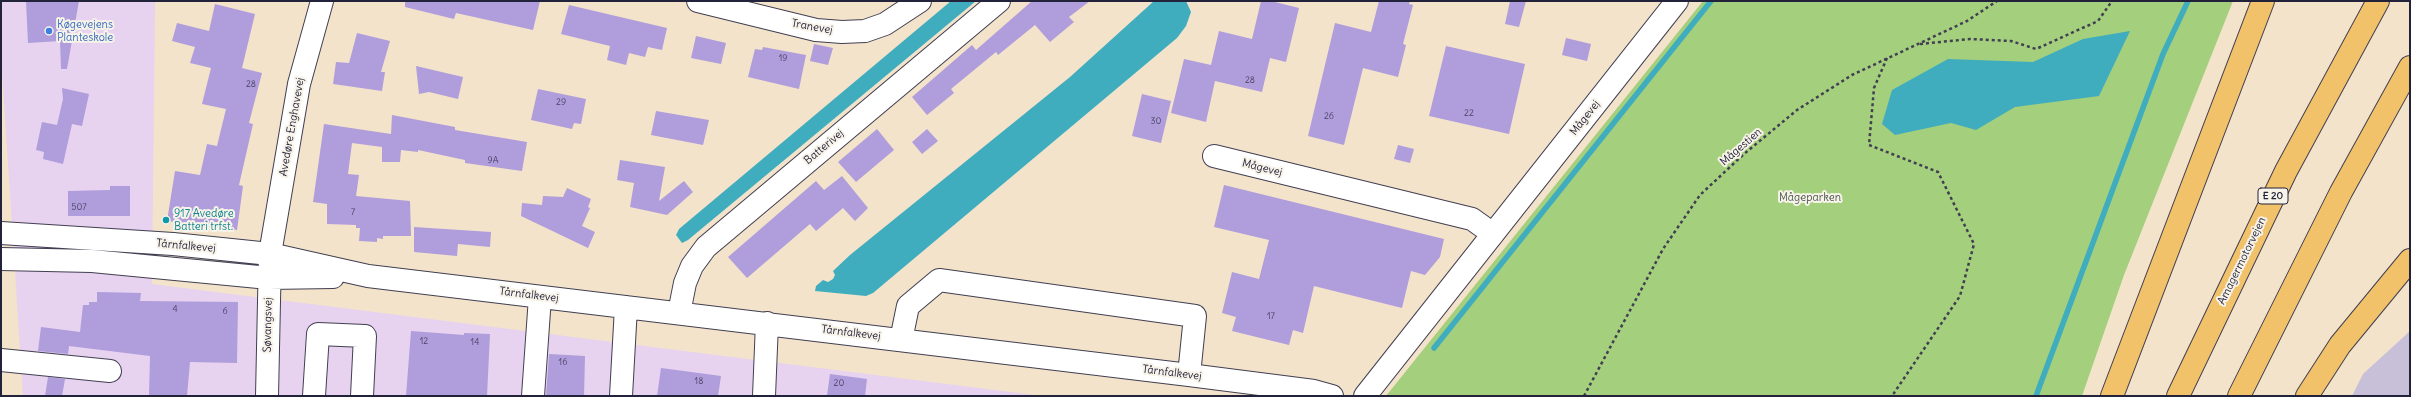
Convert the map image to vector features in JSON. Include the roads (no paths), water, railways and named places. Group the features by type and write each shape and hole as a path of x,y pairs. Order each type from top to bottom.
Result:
{"highway":[{"path":"2112,396 2263,1"},
{"name":"Amagermotorvejen","path":"2178,396 2286,171 2378,1"},
{"path":"2239,396 2341,192 2410,67"},
{"path":"2307,396 2340,345 2410,260"}],"street":[{"name":"Avedøre Enghavevej","path":"270,254 299,84 322,1"},
{"name":"Tranevej","path":"698,1 816,30 842,32 865,31 885,24 920,1"},
{"name":"Batterivej","path":"679,313 685,283 692,266 706,247 999,1"},
{"name":"Mågevej","path":"1365,396 1677,1"},
{"name":"Mågevej","path":"1214,156 1472,219 1492,234"},
{"name":"Tårnfalkevej","path":"1,233 173,244 270,254 368,276 1189,375 1229,388 1314,391 1332,396"},
{"name":"Søvangsvej","path":"267,396 270,254"},
{"name":"Tårnfalkevej","path":"1,259 92,261 269,278 368,276"},
{"path":"901,340 908,306 939,280 1195,316 1189,375"},
{"path":"533,396 540,297"},
{"path":"621,396 626,307"},
{"path":"764,396 767,323"},
{"path":"314,396 318,334 365,336 362,396"},
{"path":"1,360 110,371"}],"water":[{"path":"951,1 976,1 688,240 682,243 676,235 679,229"},
{"path":"1154,1 1186,1 1191,12 1186,26 1177,38 873,293 866,296 815,291 816,286 823,280 828,282 833,279 835,275 833,271 850,255 1070,77"},
{"path":"2130,31 2099,96 2015,107 1976,130 1951,123 1895,135 1882,124 1892,90 1948,59 2033,62 2083,39"}],"waterway":[{"path":"1434,348 1711,1"},
{"path":"2036,396 2163,54 2188,1"}],"place":[{"name":"Køgevejens Planteskole","path":"49,31"},
{"name":"917 Avedøre Batteri trfst.","path":"166,220"}],"park label":[{"name":"Mågeparken","path":"1810,198"}]}
